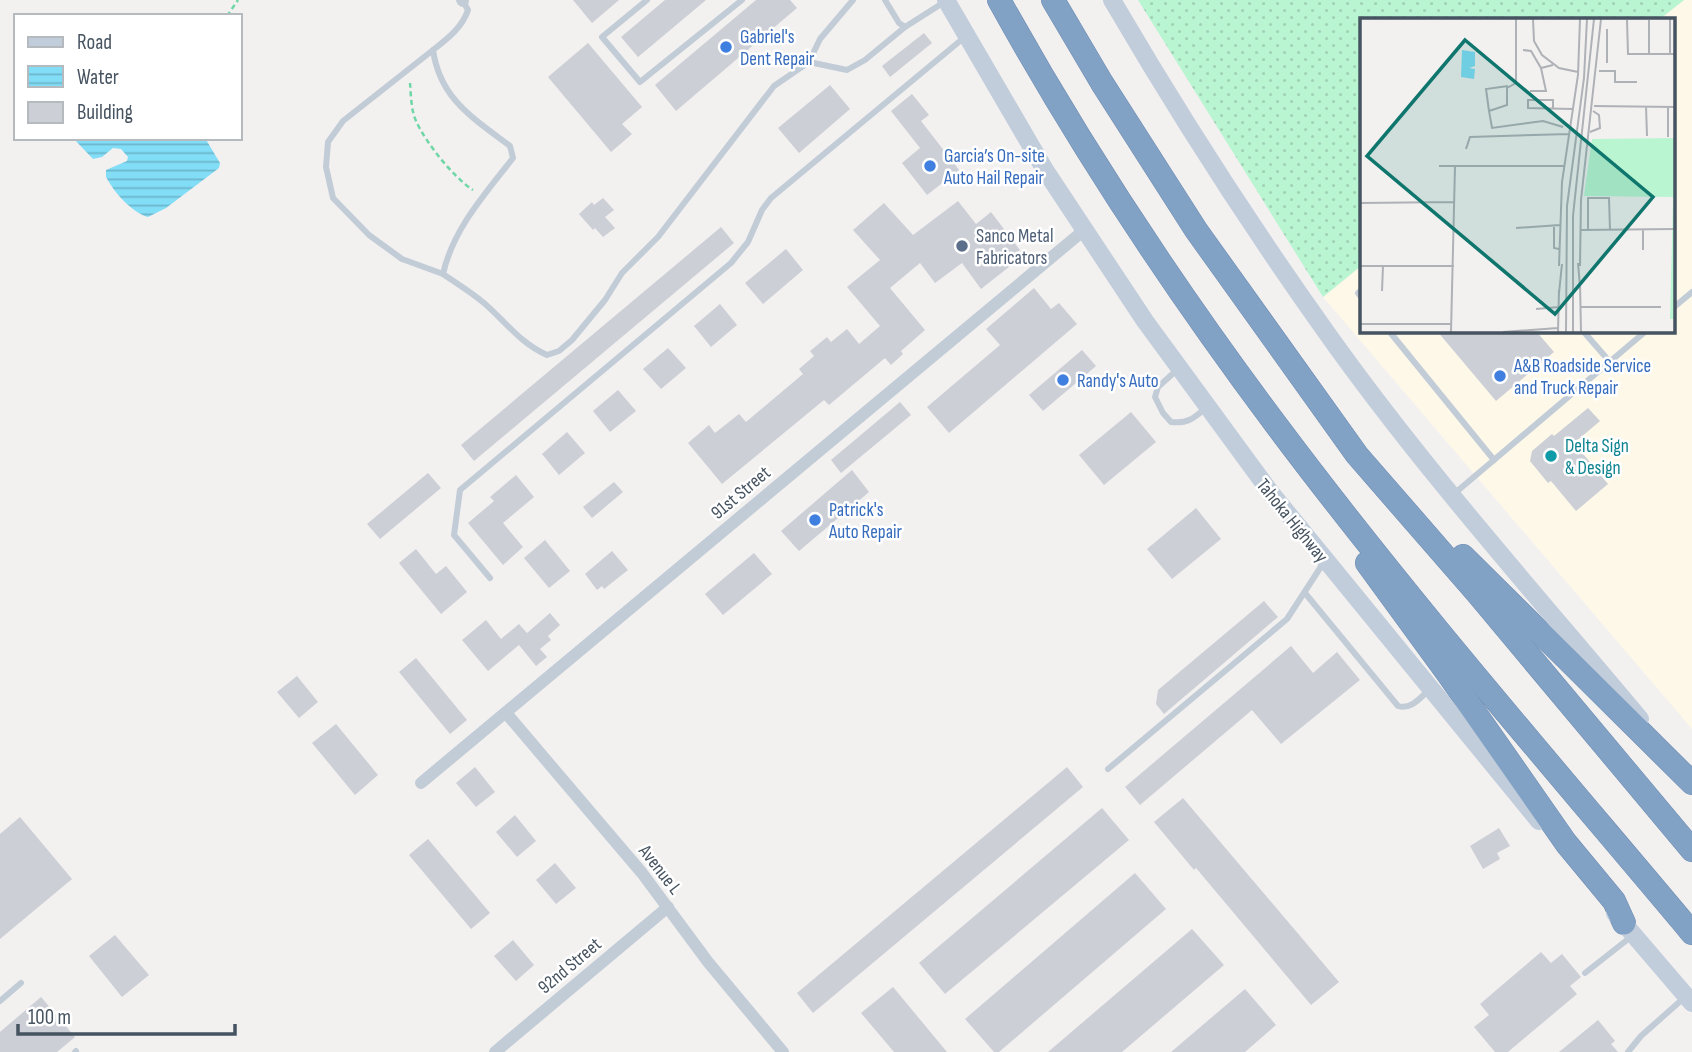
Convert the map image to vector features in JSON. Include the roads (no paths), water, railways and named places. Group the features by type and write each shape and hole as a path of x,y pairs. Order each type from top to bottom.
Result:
{"highway":[{"path":"999,0 1079,138 1133,222 1286,437 1385,590 1448,674 1566,843 1614,901 1629,929"},
{"path":"1053,0 1102,83 1196,230 1346,440 1692,850"},
{"path":"1286,437 1398,580 1692,933"},
{"path":"1346,440 1692,782"}],"main road":[{"name":"Tahoka Highway","path":"947,0 1083,231 1271,493 1430,689 1689,999"},
{"path":"1112,0 1188,128 1324,330 1383,408 1692,782"}],"street":[{"name":"91st Street","path":"421,783 1083,231"},
{"name":"Avenue L","path":"506,713 642,873 708,962 783,1052"},
{"name":"92nd Street","path":"495,1052 667,907"}],"lane":[{"path":"646,0 602,37 640,82 742,0"},
{"path":"463,1 468,10 465,19 453,34 343,121 328,142 326,167 332,198 369,235 402,259 443,274 483,303 514,335 531,348 547,355 559,351 572,340 605,300 622,273 658,237 774,86 810,62 820,39 853,0"},
{"path":"885,0 899,23 905,27"},
{"path":"810,62 847,70 865,60 905,27 947,0"},
{"path":"489,578 454,535 460,490 731,263 748,242 762,210 771,198 967,35"},
{"path":"433,50 437,73 463,110 510,146 513,158 467,218 447,253 443,274"},
{"path":"1674,307 1692,292"},
{"path":"1390,332 1494,460"},
{"path":"1584,332 1610,362"},
{"path":"1454,495 1645,332"},
{"path":"1180,368 1158,387 1155,397 1163,414 1171,422 1189,422 1208,406"},
{"path":"1108,769 1287,619 1325,560"},
{"path":"1305,593 1398,706 1404,708 1412,705 1430,689"},
{"path":"1585,974 1629,929"},
{"path":"0,1001 21,983"},
{"path":"1628,1052 1641,1036 1689,999"}],"water":[{"path":"75,140 206,140 220,163 219,168 166,208 148,217 135,211 124,201 106,177 106,170 127,161 128,157 121,149 113,148 102,157 93,159"}],"place":[{"name":"Gabriel's Dent Repair","path":"726,47"},
{"name":"Garcia’s On-site Auto Hail Repair","path":"930,166"},
{"name":"Sanco Metal Fabricators","path":"962,246"},
{"name":"A&B Roadside Service and Truck Repair","path":"1500,376"},
{"name":"Randy's Auto","path":"1063,380"},
{"name":"Delta Sign & Design","path":"1551,456"},
{"name":"Patrick's Auto Repair","path":"815,520"}]}
